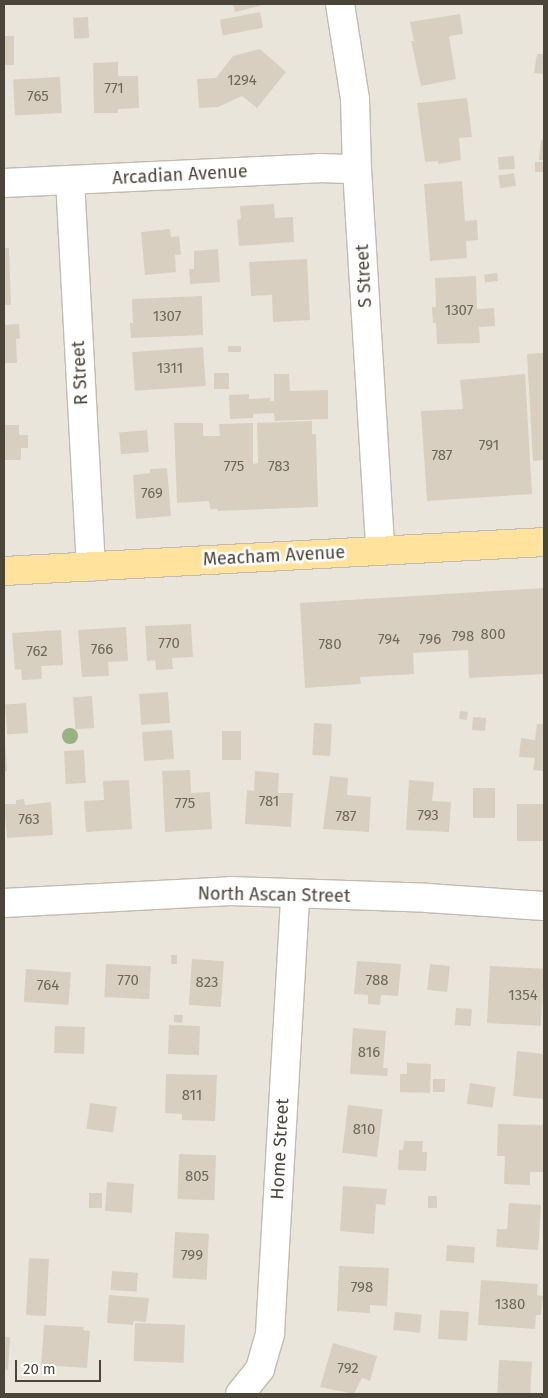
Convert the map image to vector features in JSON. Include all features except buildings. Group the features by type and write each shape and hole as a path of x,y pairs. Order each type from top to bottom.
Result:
{"main road":[{"name":"Meacham Avenue","path":"4,571 544,542"}],"street":[{"name":"S Street","path":"340,4 355,99 357,169 380,550"},
{"name":"Arcadian Avenue","path":"4,183 319,168 357,169"},
{"name":"R Street","path":"70,180 91,566"},
{"name":"North Ascan Street","path":"4,903 231,891 295,895 427,898 544,906"},
{"name":"Home Street","path":"240,1394 260,1369 270,1333 295,895"}],"shaded area":[{"path":"4,4 544,4 544,1394 4,1394"}]}
